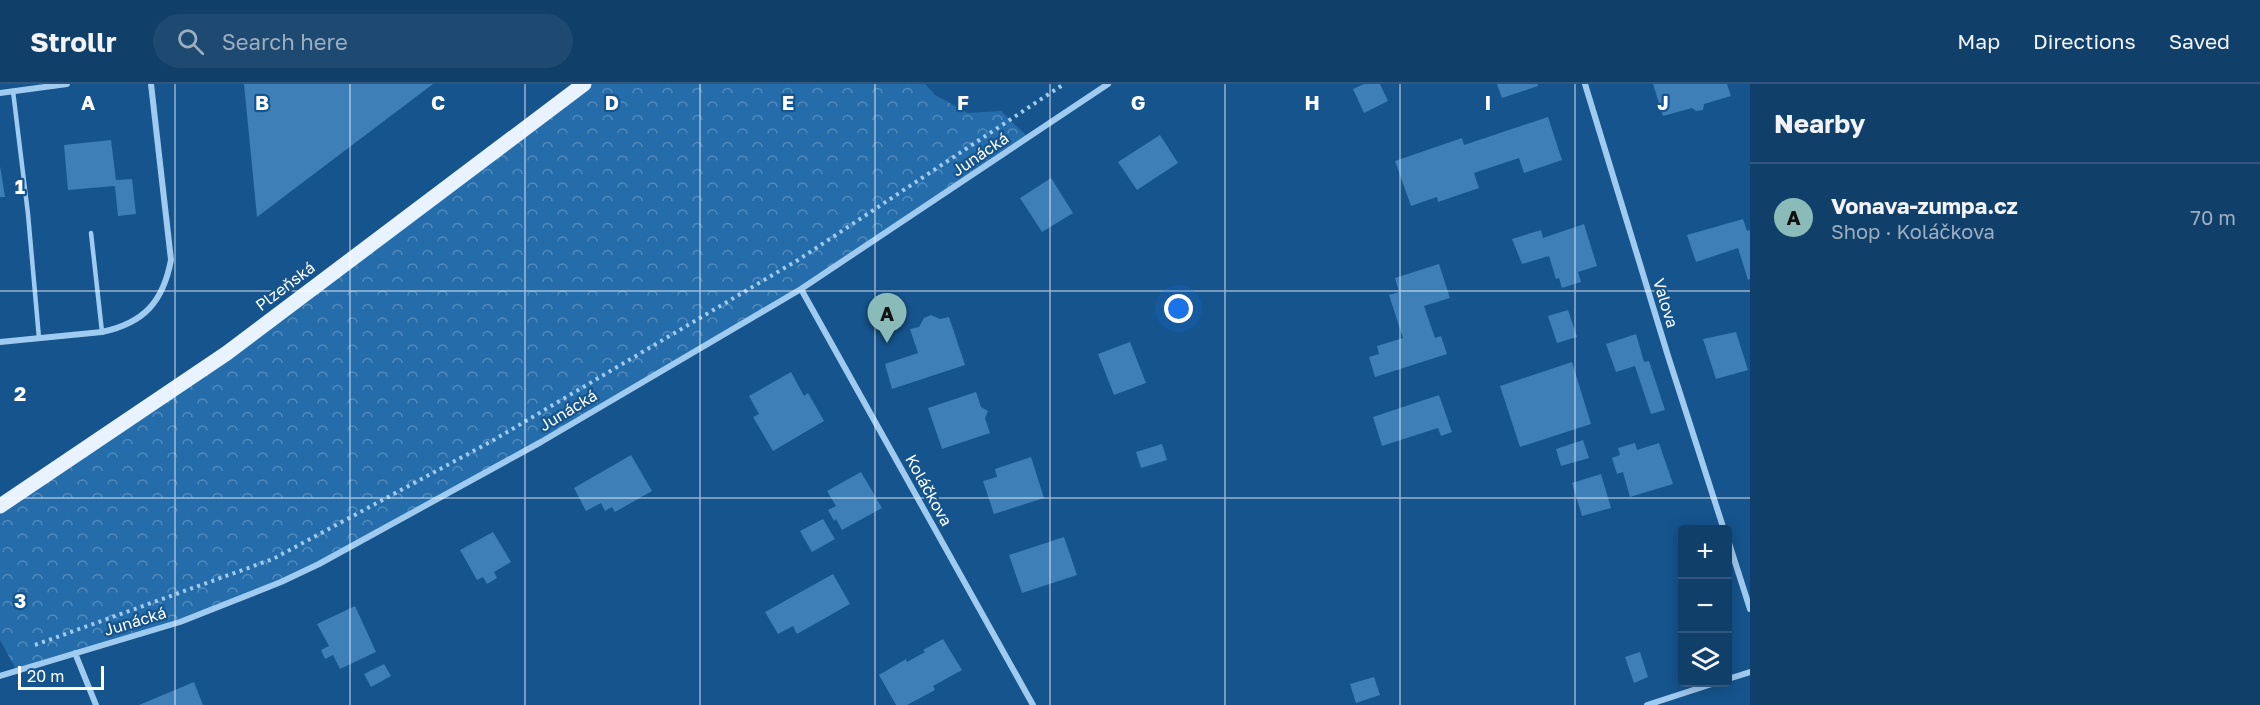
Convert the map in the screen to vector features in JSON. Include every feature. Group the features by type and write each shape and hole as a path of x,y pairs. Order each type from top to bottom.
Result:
{"main road":[{"name":"Plzeňská","path":"0,506 227,353 577,86"}],"street":[{"path":"0,93 67,84"},
{"path":"0,342 118,329 147,312 165,284 171,260 151,84"},
{"name":"Junácká","path":"0,676 180,622 281,582 319,564 541,442 801,289 1108,84"},
{"name":"Valova","path":"1585,84 1722,525"},
{"name":"Koláčkova","path":"801,289 1033,705"},
{"path":"1732,553 1750,609"},
{"path":"75,653 96,705"},
{"path":"1732,679 1750,672"},
{"path":"1647,705 1703,687"}],"lane":[{"path":"14,91 39,338"},
{"path":"91,233 102,332"}],"path":[{"path":"33,645 273,559 471,452 798,260 1064,84"}],"green space":[{"path":"583,84 925,84 935,95 968,113 1001,111 1029,138 801,289 541,442 319,564 180,622 17,671 0,640 0,506 227,353"}],"building":[{"path":"244,84 433,84 257,217"},
{"path":"1364,84 1380,84 1388,101 1364,113 1353,89"},
{"path":"1497,84 1538,84 1538,86 1502,98"},
{"path":"1653,84 1727,84 1731,96 1704,104 1703,110 1696,111 1692,108 1663,116"},
{"path":"1548,117 1562,160 1524,173 1519,158 1474,173 1479,188 1438,202 1437,197 1411,206 1395,161 1462,138 1464,145"},
{"path":"1160,135 1178,163 1137,190 1118,162"},
{"path":"111,140 116,180 132,179 136,214 118,216 115,186 68,190 64,145"},
{"path":"0,166 5,197 0,197"},
{"path":"1051,178 1073,213 1042,232 1020,198"},
{"path":"1743,219 1747,231 1750,230 1750,279 1748,280 1738,248 1696,262 1687,235"},
{"path":"1584,224 1597,266 1578,272 1581,282 1562,288 1559,278 1556,279 1549,256 1522,264 1512,239 1541,230 1543,238"},
{"path":"1439,264 1450,298 1424,306 1435,338 1441,336 1447,354 1375,377 1369,357 1379,354 1377,346 1403,338 1389,295 1399,292 1395,278"},
{"path":"1568,310 1577,337 1557,343 1548,316"},
{"path":"931,315 940,319 949,317 965,365 892,389 885,364 918,353 910,329 919,327 924,318"},
{"path":"1736,332 1748,370 1716,379 1703,339"},
{"path":"1636,334 1644,362 1649,361 1665,410 1651,414 1635,366 1616,372 1606,344"},
{"path":"1130,342 1146,383 1114,395 1098,354"},
{"path":"1572,362 1591,424 1520,447 1500,386"},
{"path":"791,372 804,396 808,393 824,421 773,451 753,417 759,414 749,396"},
{"path":"976,392 981,407 988,411 985,418 990,433 942,449 928,408"},
{"path":"1439,395 1452,432 1441,436 1438,428 1382,446 1373,417"},
{"path":"1583,440 1589,458 1561,466 1556,449"},
{"path":"1635,443 1637,450 1659,443 1673,484 1630,497 1623,472 1617,474 1612,458 1620,455 1618,448"},
{"path":"1162,444 1167,460 1141,468 1136,452"},
{"path":"631,455 652,491 615,512 612,507 605,511 601,503 586,511 574,488"},
{"path":"1031,457 1044,498 994,514 983,481 997,477 995,469"},
{"path":"861,472 882,508 842,530 828,510 836,506 827,491"},
{"path":"1601,474 1611,508 1582,516 1572,483"},
{"path":"823,519 835,539 812,552 800,531"},
{"path":"493,532 511,562 494,572 497,578 487,584 483,577 477,580 460,550"},
{"path":"1064,537 1077,575 1022,593 1009,555"},
{"path":"833,574 850,604 797,634 793,626 778,634 765,612"},
{"path":"355,606 376,652 340,669 333,655 325,659 321,650 329,646 317,624"},
{"path":"943,639 962,670 933,686 935,690 907,705 896,705 879,675 906,659 907,662 925,652 923,650"},
{"path":"1640,652 1648,677 1634,683 1625,657"},
{"path":"384,664 391,676 371,687 364,674"},
{"path":"1374,677 1380,695 1356,703 1350,684"},
{"path":"194,682 203,705 139,705"}],"place":[{"name":"Vonava-zumpa.cz","path":"887,343"}]}
